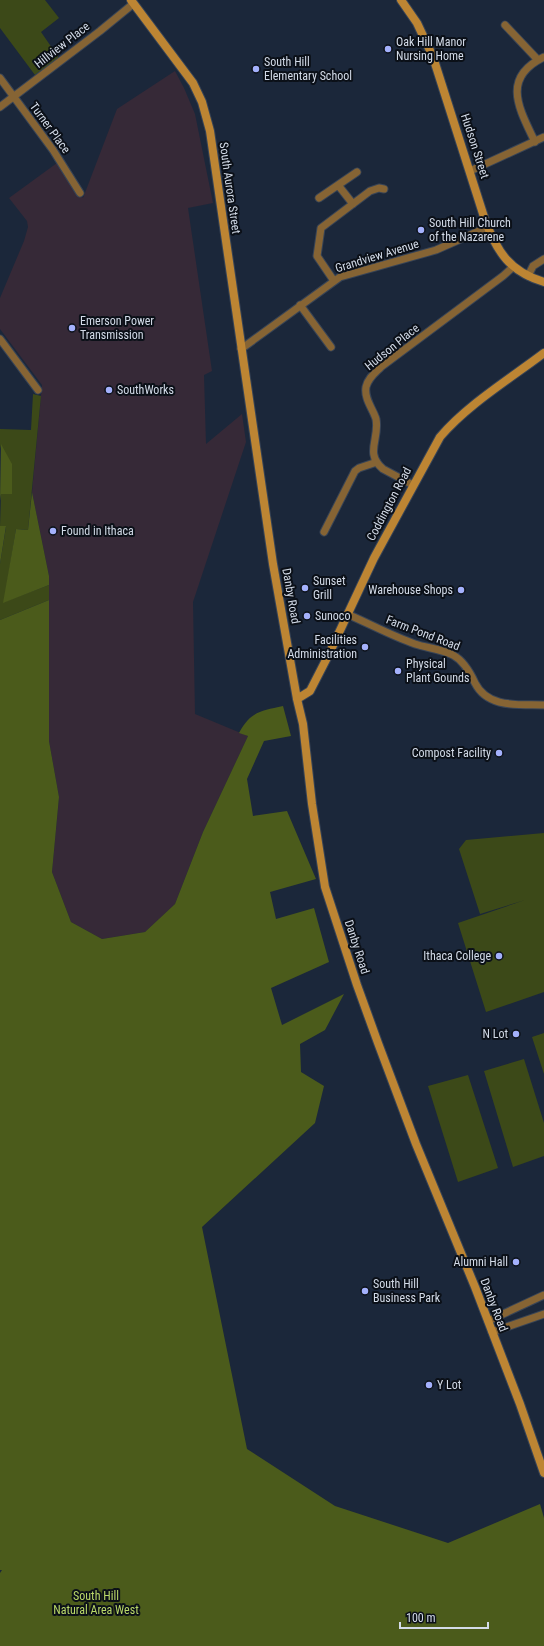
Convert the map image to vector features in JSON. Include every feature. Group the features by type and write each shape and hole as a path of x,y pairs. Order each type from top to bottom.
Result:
{"main road":[{"name":"Hudson Street","path":"401,0 417,23 433,57 488,227 500,252 513,267 528,276 544,282"},
{"name":"South Aurora Street","path":"134,1 193,83 202,102 210,131 250,402"},
{"name":"Coddington Road","path":"297,699 310,691 374,558 435,445 446,430 471,408 544,353"},
{"name":"Danby Road","path":"250,402 272,556 297,699 303,724 312,804 325,887 356,985 416,1144 488,1321 544,1473"}],"street":[{"name":"Hillview Place","path":"0,108 134,1"},
{"path":"505,25 541,59 523,75 517,86 516,94 519,106 535,142"},
{"name":"Turner Place","path":"0,78 53,150 80,193"},
{"path":"470,171 544,137"},
{"path":"319,198 357,172"},
{"path":"338,185 353,204"},
{"path":"334,281 317,256 321,228 375,189 384,189"},
{"name":"Grandview Avenue","path":"242,349 300,305 345,275 408,259 436,250 488,227"},
{"path":"528,276 533,266 544,259"},
{"name":"Hudson Place","path":"377,462 373,450 377,426 367,400 366,390 370,378 381,367 513,267"},
{"path":"300,305 330,347"},
{"path":"0,339 38,390"},
{"path":"324,532 354,472 359,468 377,462 383,469 413,485"},
{"name":"Farm Pond Road","path":"347,614 415,644 452,654 459,658 465,664 480,691 491,699 508,704 544,705"},
{"path":"488,1321 544,1294"},
{"path":"492,1332 544,1314"}],"shaded area":[{"name":"SouthWorks","path":"175,71 195,114 213,203 188,208 212,371 204,375 206,444 242,414 246,442 193,602 195,714 248,736 203,832 175,904 145,932 102,939 71,922 52,872 59,797 49,741 49,576 32,492 42,385 0,329 0,298 24,241 28,227 27,221 9,198 57,163 83,198 117,109"}],"green space":[{"path":"0,0 45,0 59,18 41,32 59,58 35,75 0,28"},
{"path":"33,394 41,396 28,530 16,529 4,602 49,585 49,600 0,620 0,564 6,527 0,526 1,494 12,494 0,445 0,429 31,430"},
{"path":"1,444 12,464 12,494 1,494 0,501"},
{"path":"32,492 49,576 49,585 3,603 16,529 28,530"},
{"path":"0,526 6,526 0,564"},
{"name":"South Hill Natural Area West","path":"49,600 49,741 59,797 52,872 71,922 102,939 145,932 175,904 203,832 248,736 239,733 243,726 252,716 257,713 283,706 291,736 264,741 247,779 253,816 287,811 316,879 270,892 276,919 314,908 329,962 271,988 282,1025 344,994 325,1030 300,1044 301,1072 324,1086 315,1123 202,1227 247,1449 335,1506 448,1543 540,1504 544,1518 544,1646 0,1646 0,1573 2,1570 0,1570 0,620"},
{"path":"544,833 544,992 486,1012 458,923 525,900 480,914 459,849 466,840"},
{"path":"544,1033 544,1074 532,1037"},
{"path":"524,1059 544,1123 544,1156 513,1167 484,1071"},
{"path":"468,1075 498,1168 458,1182 428,1086"}],"place":[{"name":"Oak Hill Manor Nursing Home","path":"388,49"},
{"name":"South Hill Elementary School","path":"256,69"},
{"name":"South Hill Church of the Nazarene","path":"421,230"},
{"name":"Emerson Power Transmission","path":"72,328"},
{"name":"SouthWorks","path":"109,390"},
{"name":"Found in Ithaca","path":"53,531"},
{"name":"Sunset Grill","path":"305,588"},
{"name":"Warehouse Shops","path":"461,590"},
{"name":"Sunoco","path":"307,616"},
{"name":"Facilities Administration","path":"365,647"},
{"name":"Physical Plant Gounds","path":"398,671"},
{"name":"Compost Facility","path":"499,753"},
{"name":"Ithaca College","path":"499,956"},
{"name":"N Lot","path":"516,1034"},
{"name":"Alumni Hall","path":"516,1262"},
{"name":"South Hill Business Park","path":"365,1291"},
{"name":"Y Lot","path":"429,1385"}]}
